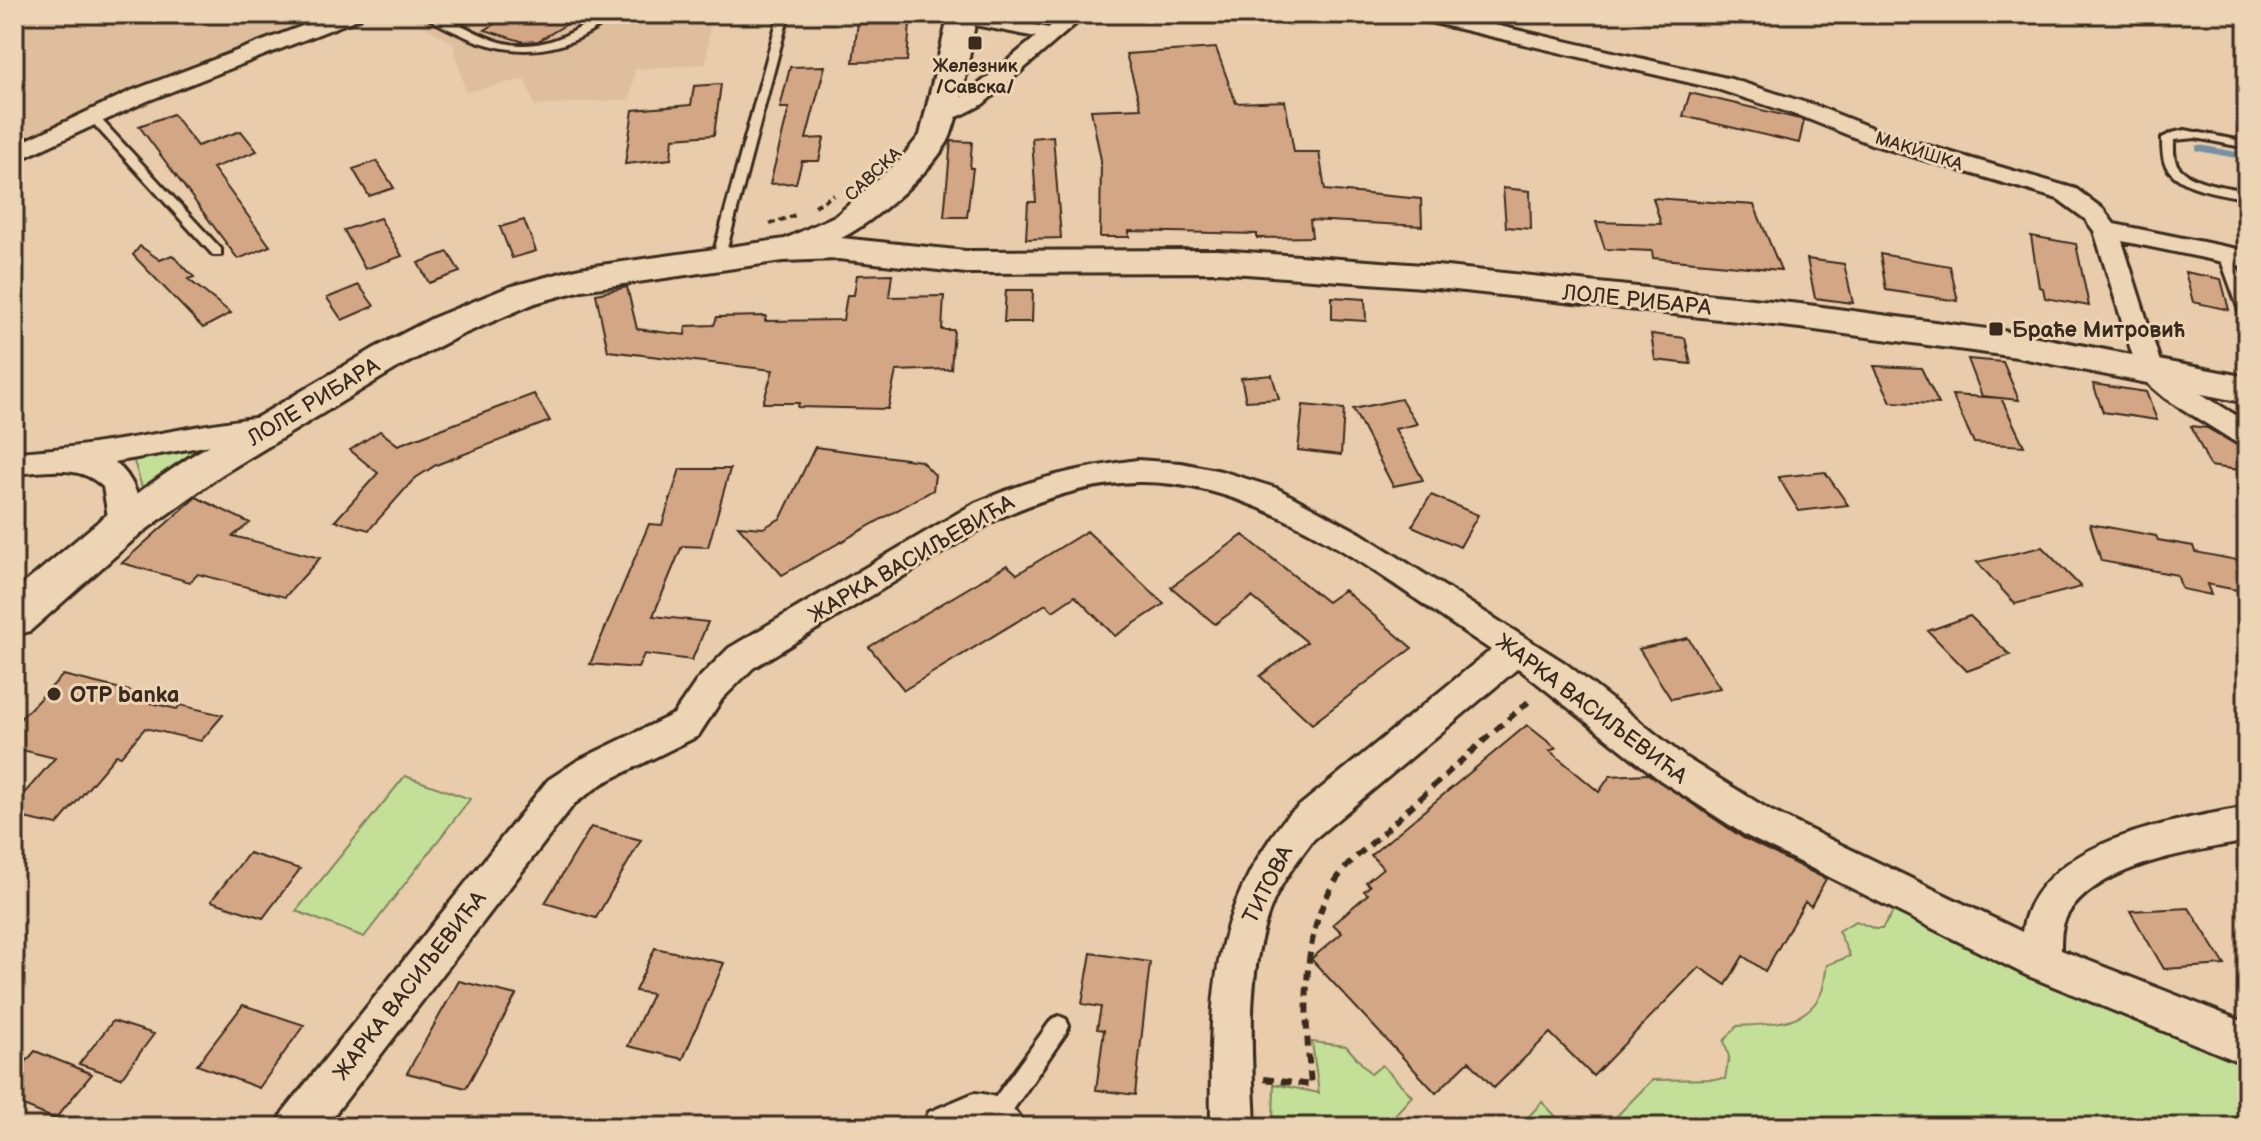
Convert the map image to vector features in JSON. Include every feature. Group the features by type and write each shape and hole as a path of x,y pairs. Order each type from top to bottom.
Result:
{"main road":[{"name":"САВСКА","path":"830,232 911,167 935,136 958,15"},
{"name":"ЛОЛЕ РИБАРА","path":"14,618 125,523 207,465 386,358 497,304 580,279 783,250 830,232"},
{"name":"ЛОЛЕ РИБАРА","path":"654,267 721,248 830,232 933,261 1218,261 1437,277 1872,325 2017,345 2247,390"}],"street":[{"path":"14,155 139,96 353,14"},
{"path":"939,115 975,99 1077,14"},
{"name":"МАКИШКА","path":"1421,14 1723,84 1921,153 2055,189 2083,204 2106,230 2149,369"},
{"path":"958,15 984,30 1046,40"},
{"path":"2106,230 2236,257"},
{"path":"2149,369 2175,391 2247,436"},
{"path":"14,463 73,460 198,435 270,426"},
{"path":"73,460 100,466 114,477 121,487 125,523"},
{"name":"ЖАРКА ВАСИЉЕВИЋА","path":"298,1127 561,792 590,772 686,725 710,689 741,658 1004,501 1075,479 1115,472 1158,471 1221,482 1299,511 1415,582 1559,677 1673,769 1758,823 2040,961 2247,1044"},
{"name":"ТИТОВА","path":"1233,1127 1234,965 1245,926 1274,862 1300,828 1517,649"},
{"path":"2040,961 2044,923 2051,907 2077,877 2100,863 2154,846 2247,824"},
{"path":"944,1127 965,1115 981,1114 998,1122"}],"lane":[{"path":"428,14 497,46 526,50 562,43 610,14"},
{"path":"721,248 784,14"},
{"path":"93,117 217,252"},
{"path":"2247,145 2174,134 2168,138 2169,161 2174,169 2205,184 2247,195"},
{"path":"2236,257 2247,313"},
{"path":"998,1122 1059,1026"}],"path":[{"path":"1258,1078 1311,1085 1304,1014 1310,964 1315,931 1325,902 1339,876 1467,753 1559,677"}],"shaded area":[{"path":"14,14 353,14 14,155"},
{"path":"404,14 711,14 706,64 635,69 630,99 535,106 525,79 466,92 453,43"}],"green space":[{"path":"205,444 142,487 132,455"},
{"path":"405,776 470,799 364,937 296,911"},
{"path":"1904,895 2247,1044 2247,1127 1606,1127 1652,1080 1725,1079 1729,1057 1724,1041 1737,1026 1786,1021 1807,1011 1822,991 1827,965 1850,956 1838,931 1856,921 1882,929"},
{"path":"1312,1042 1346,1046 1371,1074 1382,1065 1412,1096 1393,1117 1407,1127 1273,1127 1274,1084 1319,1093"},
{"path":"1542,1102 1566,1127 1519,1127"}],"building":[{"path":"511,14 584,14 538,41 524,42 485,30"},
{"path":"859,14 904,16 903,23 910,23 907,61 853,62"},
{"path":"1216,48 1236,103 1285,101 1294,152 1319,152 1325,190 1421,199 1422,226 1310,220 1312,237 1257,238 1257,234 1129,231 1129,237 1100,237 1101,160 1091,110 1141,108 1126,54"},
{"path":"825,66 806,139 824,138 819,161 802,161 796,183 770,184 789,108 780,108 790,67"},
{"path":"721,84 714,135 673,138 671,159 625,164 633,110 691,105 694,86"},
{"path":"1690,93 1804,120 1799,143 1683,116"},
{"path":"173,114 197,146 241,131 257,151 213,168 270,246 238,259 139,126"},
{"path":"1053,136 1061,238 1026,239 1028,202 1036,202 1032,138"},
{"path":"951,141 972,142 970,168 973,168 967,217 944,217"},
{"path":"377,161 394,188 369,196 353,169"},
{"path":"1503,188 1530,191 1531,229 1506,227"},
{"path":"1653,198 1754,205 1781,270 1653,258 1652,251 1605,249 1596,222 1661,224"},
{"path":"380,218 402,256 365,269 344,230"},
{"path":"524,220 536,251 512,258 500,227"},
{"path":"2031,236 2076,244 2089,306 2045,298 2043,288 2039,287"},
{"path":"140,246 160,260 172,255 194,277 188,279 231,313 203,328 133,255"},
{"path":"448,252 460,272 429,283 418,263"},
{"path":"1880,254 1950,266 1958,301 1886,290"},
{"path":"1807,259 1844,264 1853,303 1815,298"},
{"path":"2185,272 2221,279 2229,310 2193,302"},
{"path":"892,274 889,297 944,296 942,330 954,330 951,369 896,371 888,409 763,403 773,370 608,351 596,294 627,287 637,329 685,335 686,326 714,325 717,317 766,316 765,321 843,320 847,295 854,295 857,275"},
{"path":"359,285 374,306 342,320 327,298"},
{"path":"1006,290 1033,290 1032,322 1004,322"},
{"path":"1332,297 1365,299 1366,321 1332,319"},
{"path":"1651,334 1685,338 1691,364 1655,360"},
{"path":"1968,359 2003,362 2019,400 1982,396"},
{"path":"1874,366 1921,368 1939,404 1891,402"},
{"path":"1272,375 1279,399 1246,401 1241,378"},
{"path":"2093,384 2146,392 2157,420 2103,412"},
{"path":"534,394 550,421 436,465 414,479 369,530 335,521 378,473 350,450 380,431 398,445"},
{"path":"1952,395 2001,398 2024,446 1974,443"},
{"path":"1401,399 1417,424 1395,429 1423,480 1393,486 1353,409"},
{"path":"1303,405 1344,409 1341,455 1298,450"},
{"path":"2191,426 2207,428 2240,447 2247,459 2247,471 2210,466"},
{"path":"815,447 921,461 935,475 933,490 782,575 738,526 763,528 781,518"},
{"path":"680,469 730,469 708,547 682,546 653,616 708,622 692,660 644,654 638,668 590,664 649,524 662,525"},
{"path":"1825,472 1848,505 1799,511 1778,477"},
{"path":"1431,495 1478,515 1460,547 1412,526"},
{"path":"196,497 250,523 233,536 320,558 285,597 198,574 190,582 122,563"},
{"path":"2090,524 2156,536 2158,540 2193,546 2195,552 2247,562 2247,592 2207,584 2211,595 2182,589 2177,575 2101,561"},
{"path":"1087,531 1164,604 1115,636 1075,596 1053,611 1046,604 904,690 869,647 1007,565 1017,574"},
{"path":"1243,535 1327,602 1344,590 1412,648 1312,724 1260,676 1307,642 1252,597 1215,624 1171,587"},
{"path":"2042,547 2081,587 2015,604 1977,562"},
{"path":"1970,616 2010,655 1967,671 1928,631"},
{"path":"1688,638 1720,688 1671,699 1639,649"},
{"path":"63,675 130,691 124,697 223,715 201,741 145,728 121,756 116,755 57,825 14,816 14,805 55,758 14,748 14,725"},
{"path":"1527,725 1556,748 1550,751 1599,792 1610,776 1648,774 1743,838 1826,879 1811,906 1805,902 1765,971 1743,956 1726,985 1699,967 1593,1076 1550,1033 1494,1088 1469,1061 1436,1093 1311,959 1342,933 1333,924 1368,894 1364,891 1370,886 1366,882 1383,868 1371,855"},
{"path":"591,827 641,840 596,918 545,903"},
{"path":"249,853 300,869 263,918 211,901"},
{"path":"2189,908 2225,965 2164,969 2130,911"},
{"path":"655,948 724,963 683,1059 628,1046 652,994 635,991"},
{"path":"1091,953 1150,962 1135,1095 1096,1090 1104,1030 1097,1029 1101,1007 1082,1004"},
{"path":"459,981 516,995 466,1088 407,1073"},
{"path":"243,1005 304,1025 259,1088 197,1065"},
{"path":"113,1021 154,1034 121,1078 79,1064"},
{"path":"35,1051 92,1074 55,1119 14,1102 14,1076"}],"waterway":[{"path":"2199,148 2247,157"}],"place":[{"name":"Железник /Савска/","path":"975,43"},
{"name":"Браће Митровић","path":"1996,329"},
{"name":"OTP banka","path":"54,694"}]}
